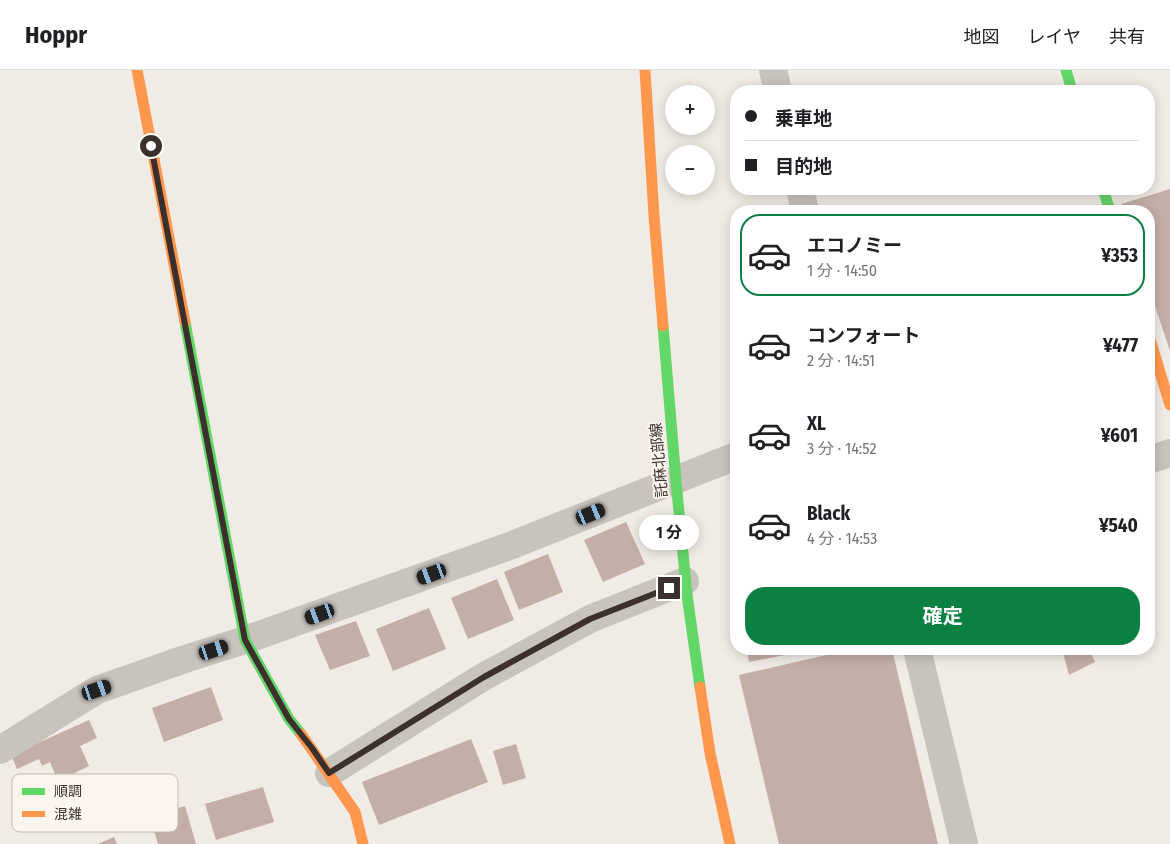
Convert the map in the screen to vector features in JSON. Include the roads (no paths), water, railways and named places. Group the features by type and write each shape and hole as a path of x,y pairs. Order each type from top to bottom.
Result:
{"main road":[{"path":"137,70 245,640 289,719 312,748 355,812 363,844"},
{"name":"託麻北部線","path":"645,70 654,216 685,581 710,753 730,844"},
{"path":"1066,70 1070,85"},
{"path":"1155,356 1170,405"}],"street":[{"path":"773,70 777,85"},
{"path":"1155,458 1170,453"},
{"path":"0,750 97,690 245,640 507,547 730,458"},
{"path":"329,773 484,677 590,619 685,581"},
{"path":"917,655 964,844"}]}
